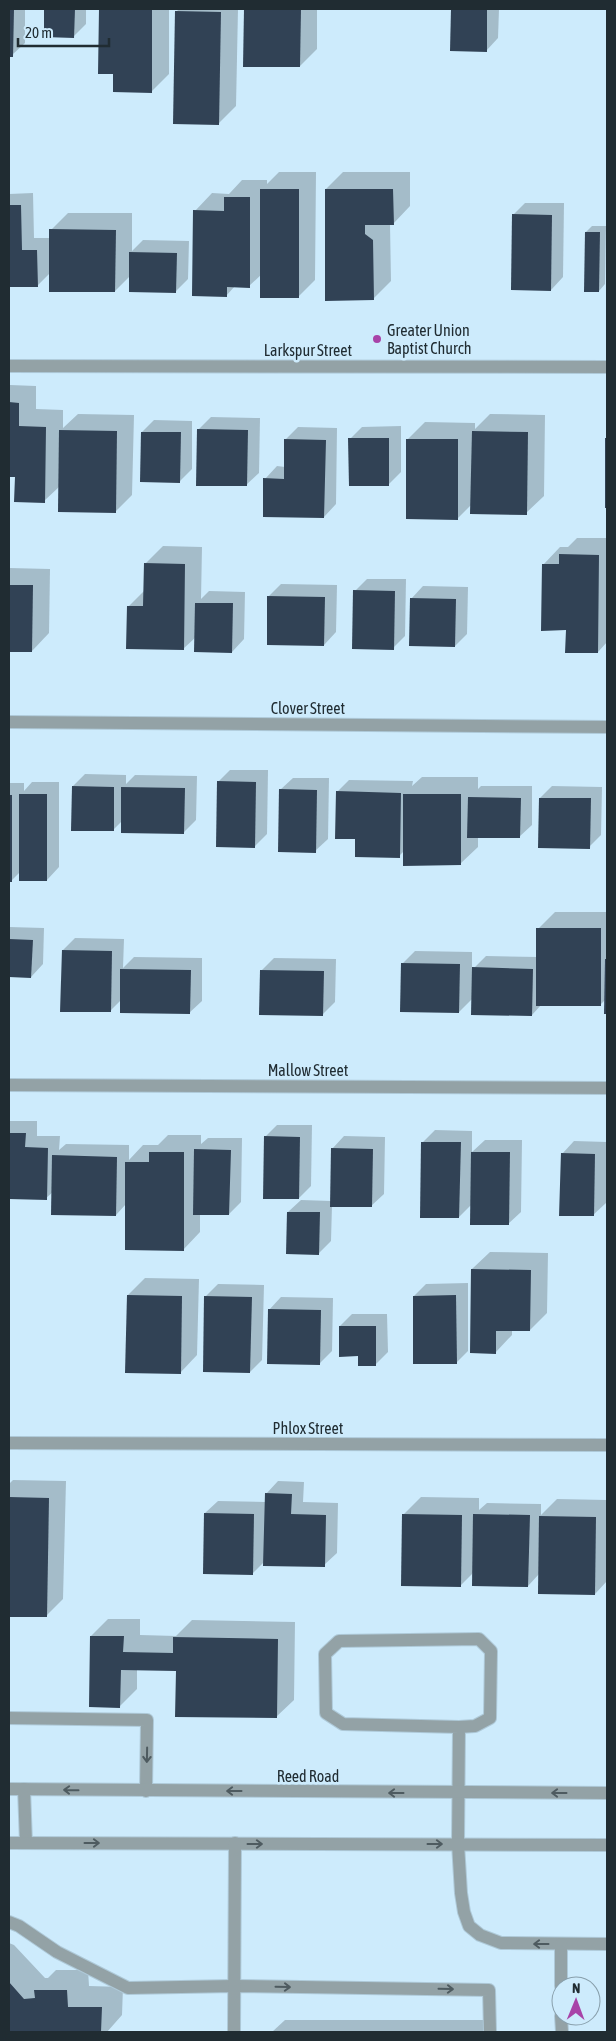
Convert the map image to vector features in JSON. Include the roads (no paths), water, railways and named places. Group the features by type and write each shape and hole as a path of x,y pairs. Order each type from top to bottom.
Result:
{"street":[{"name":"Larkspur Street","path":"9,366 607,367"},
{"name":"Clover Street","path":"9,722 607,727"},
{"name":"Mallow Street","path":"9,1085 607,1088"},
{"name":"Phlox Street","path":"9,1443 607,1445"},
{"path":"479,1639 491,1651 490,1718 475,1726 459,1727 343,1724 326,1713 325,1654 339,1642 479,1639"},
{"path":"9,1718 147,1720 146,1791"},
{"path":"459,1727 458,1844 461,1893 464,1912 469,1926 480,1935 501,1943 607,1944"},
{"name":"Reed Road","path":"9,1789 607,1793"},
{"path":"24,1790 26,1843"},
{"path":"9,1843 607,1845"},
{"path":"234,2032 235,1844"},
{"path":"9,1922 19,1926 58,1952 128,1988 234,1986 489,1990 490,2032"},
{"path":"561,1944 561,1976"}],"place":[{"name":"Greater Union Baptist Church","path":"377,339"}]}
